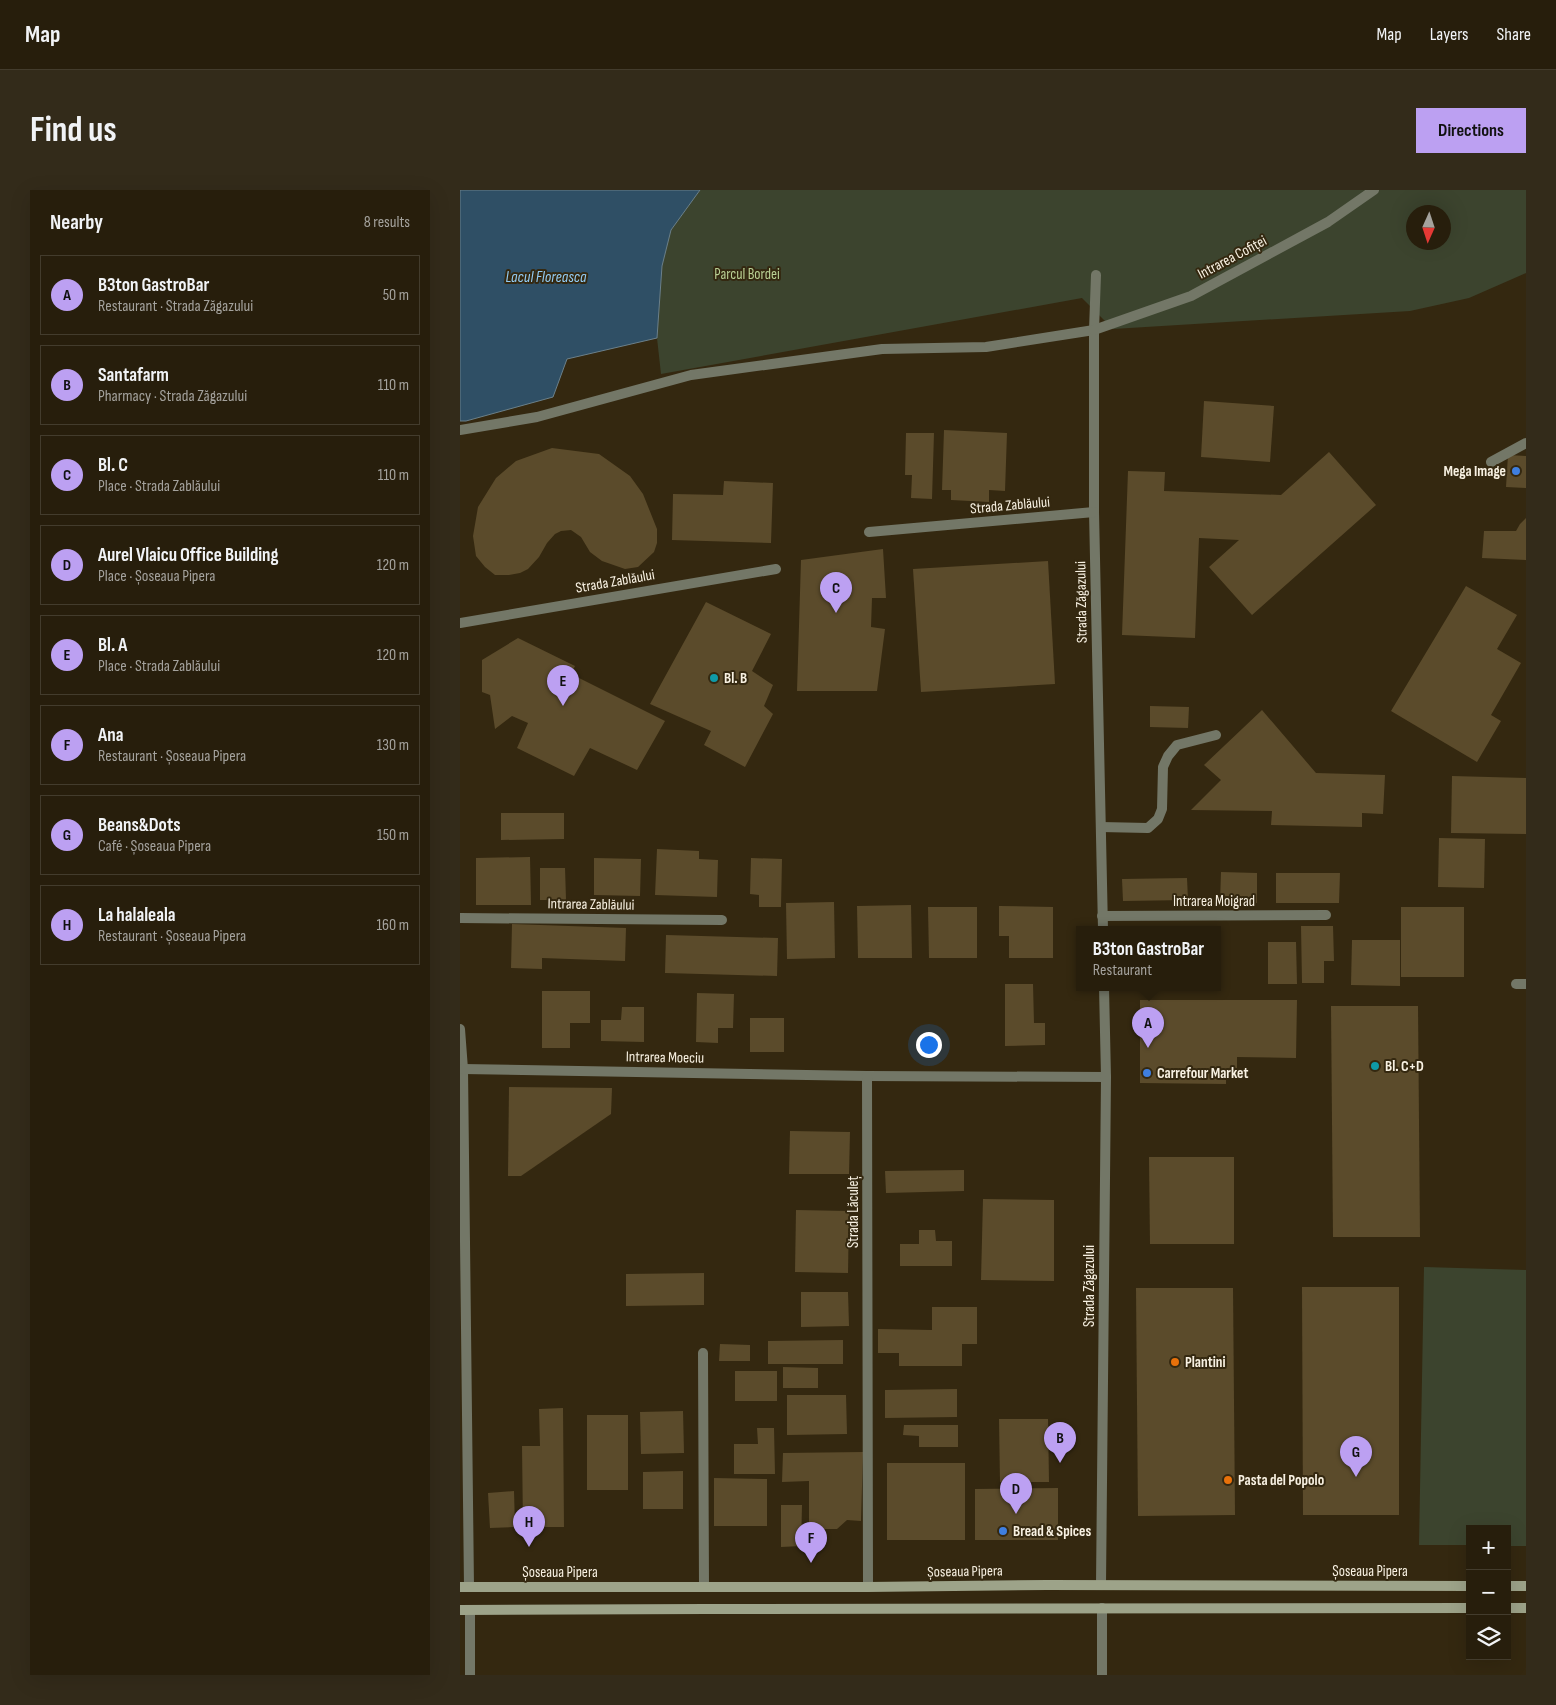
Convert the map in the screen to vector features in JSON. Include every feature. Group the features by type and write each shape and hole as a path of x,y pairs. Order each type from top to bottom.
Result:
{"main road":[{"name":"Șoseaua Pipera","path":"465,1587 1466,1586"},
{"path":"1511,1586 1526,1586"},
{"path":"465,1610 1466,1608"},
{"path":"1511,1608 1526,1608"}],"street":[{"name":"Intrarea Cofiței","path":"460,430 537,417 691,375 882,348 986,347 1094,330 1191,296 1328,222 1374,190"},
{"name":"Strada Zăgazului","path":"1096,275 1094,330 1094,512 1102,926"},
{"path":"1491,462 1526,443"},
{"name":"Strada Zablăului","path":"869,532 1094,512"},
{"name":"Strada Zablăului","path":"460,623 776,569"},
{"path":"1100,827 1148,828 1158,819 1162,809 1162,767 1168,756 1177,745 1216,735"},
{"name":"Intrarea Moigrad","path":"1102,916 1326,915"},
{"name":"Intrarea Zablăului","path":"460,918 722,920"},
{"name":"Strada Zăgazului","path":"1101,1585 1106,1077 1104,991"},
{"path":"460,1029 462,1069 465,1587"},
{"name":"Intrarea Moeciu","path":"462,1069 867,1076"},
{"path":"867,1076 1106,1077"},
{"name":"Strada Lăculeț","path":"867,1076 868,1587"},
{"path":"702,1353 704,1587"},
{"path":"1102,1608 1102,1675"},
{"path":"465,1610 470,1675"}],"green space":[{"name":"Parcul Bordei","path":"700,190 1526,190 1526,273 1469,298 1410,311 1113,329 1082,298 661,374 657,338 662,266 671,230"},
{"path":"1424,1267 1526,1270 1526,1546 1511,1546 1511,1525 1466,1525 1466,1545 1419,1545"}],"water":[{"name":"Lacul Floreasca","path":"460,190 700,190 671,230 662,266 657,338 567,359 553,397 460,421"}],"building":[{"path":"1204,401 1274,406 1270,462 1201,457"},
{"path":"944,430 1007,433 1005,491 989,490 989,502 951,500 951,490 942,490"},
{"path":"906,433 934,433 932,499 911,498 912,475 905,475"},
{"path":"552,448 599,454 630,476 643,494 657,529 657,543 654,552 638,567 625,569 602,561 590,552 581,537 571,530 555,534 539,557 528,569 520,573 495,575 476,556 473,536 478,507 496,478 516,461"},
{"path":"1329,452 1376,505 1252,615 1209,567 1239,540 1199,538 1195,638 1122,635 1128,471 1165,472 1164,491 1281,495"},
{"name":"Mega Image","path":"1508,455 1526,456 1526,488 1506,487"},
{"path":"724,481 773,483 771,543 672,540 673,494 723,495"},
{"path":"1526,518 1526,560 1482,558 1484,531 1516,531"},
{"path":"883,549 886,598 872,598 871,627 885,629 877,691 797,691 801,560"},
{"path":"1048,561 1055,684 921,692 913,569"},
{"path":"1466,586 1517,615 1497,649 1521,663 1491,715 1501,721 1477,762 1391,711"},
{"name":"Bl. B","path":"706,602 771,634 752,671 773,685 764,706 773,714 745,767 704,745 711,731 650,704"},
{"path":"518,638 575,666 571,674 665,721 637,770 590,748 574,776 517,748 528,723 512,716 495,729 490,695 482,692 482,660"},
{"path":"1150,706 1189,707 1188,728 1150,727"},
{"path":"1262,710 1316,773 1385,775 1383,814 1362,813 1362,827 1271,825 1272,811 1191,810 1221,780 1204,765"},
{"path":"1452,776 1526,778 1526,834 1451,833"},
{"path":"501,813 564,813 564,839 501,840"},
{"path":"1439,838 1485,839 1484,888 1438,887"},
{"path":"657,849 699,851 699,859 718,860 717,897 655,895"},
{"path":"530,857 531,905 476,905 476,858"},
{"path":"594,858 641,859 640,896 594,895"},
{"path":"751,858 782,859 781,907 759,907 759,895 750,894"},
{"path":"540,868 565,868 566,900 540,900"},
{"path":"1221,872 1257,873 1257,903 1220,903"},
{"path":"1276,873 1340,873 1339,903 1276,903"},
{"path":"1187,878 1188,900 1123,901 1122,879"},
{"path":"834,902 835,958 787,959 786,903"},
{"path":"911,905 912,958 858,958 857,906"},
{"path":"999,906 1053,907 1053,958 1009,958 1009,936 999,936"},
{"path":"928,907 977,907 977,958 929,958"},
{"path":"1401,907 1464,907 1464,977 1401,977"},
{"path":"512,924 626,928 625,961 542,958 542,969 511,968"},
{"path":"1301,926 1333,926 1334,961 1324,961 1324,983 1302,983"},
{"path":"666,935 778,938 777,976 665,973"},
{"path":"1352,940 1400,940 1400,986 1351,985"},
{"path":"1268,942 1296,942 1297,984 1268,984"},
{"path":"1005,984 1033,984 1034,1023 1045,1023 1045,1045 1005,1046"},
{"path":"542,991 590,991 590,1023 570,1023 570,1048 542,1048"},
{"path":"697,993 734,994 733,1028 718,1028 718,1043 696,1042"},
{"path":"1140,1000 1297,1000 1296,1058 1237,1057 1237,1071 1226,1071 1226,1084 1140,1083"},
{"name":"Bl. C+D","path":"1331,1006 1418,1006 1420,1237 1333,1237"},
{"path":"622,1007 644,1007 644,1042 601,1041 601,1020 621,1020"},
{"path":"750,1018 784,1018 784,1052 750,1052"},
{"path":"509,1087 612,1088 611,1114 521,1176 508,1176"},
{"path":"790,1131 850,1132 849,1174 789,1174"},
{"path":"1149,1157 1234,1157 1234,1244 1150,1244"},
{"path":"964,1170 964,1191 886,1193 885,1171"},
{"path":"983,1199 1054,1200 1054,1281 981,1280"},
{"path":"796,1210 849,1211 848,1273 795,1272"},
{"path":"919,1230 935,1230 936,1241 952,1241 952,1266 900,1266 900,1244 919,1244"},
{"path":"704,1273 704,1305 626,1306 626,1274"},
{"path":"1302,1287 1399,1287 1399,1515 1303,1515"},
{"path":"1136,1288 1233,1288 1235,1515 1138,1516"},
{"path":"801,1292 848,1292 849,1326 801,1327"},
{"path":"932,1307 977,1307 977,1344 962,1344 962,1366 899,1366 899,1353 878,1353 878,1329 932,1330"},
{"path":"843,1340 843,1364 768,1364 768,1341"},
{"path":"720,1344 750,1345 750,1361 719,1361"},
{"path":"783,1367 818,1368 818,1388 783,1388"},
{"path":"735,1371 777,1371 777,1401 735,1401"},
{"path":"957,1389 957,1417 885,1418 885,1390"},
{"path":"787,1395 846,1395 847,1434 787,1435"},
{"path":"563,1408 564,1527 523,1527 522,1446 540,1446 539,1409"},
{"path":"683,1411 684,1453 641,1454 640,1412"},
{"path":"587,1415 628,1415 628,1490 587,1490"},
{"path":"999,1419 1048,1419 1049,1482 1000,1482"},
{"path":"904,1425 958,1425 958,1447 919,1447 919,1436 903,1435"},
{"path":"757,1428 774,1428 775,1474 734,1474 734,1444 758,1444"},
{"path":"863,1452 861,1521 847,1520 837,1529 809,1529 809,1481 782,1482 783,1453"},
{"path":"887,1463 965,1463 965,1540 887,1540"},
{"path":"683,1471 683,1509 643,1509 643,1472"},
{"path":"714,1478 767,1479 767,1526 714,1526"},
{"path":"1058,1488 1058,1540 975,1540 975,1489"},
{"path":"514,1491 515,1527 490,1528 488,1493"},
{"path":"781,1505 802,1505 801,1546 781,1547"}],"place":[{"name":"Mega Image","path":"1516,471"},
{"name":"Bl. C","path":"836,613"},
{"name":"Bl. B","path":"714,678"},
{"name":"Bl. A","path":"563,706"},
{"name":"B3ton GastroBar","path":"1148,1048"},
{"name":"Bl. C+D","path":"1375,1066"},
{"name":"Carrefour Market","path":"1147,1073"},
{"name":"Plantini","path":"1175,1362"},
{"name":"Santafarm","path":"1060,1463"},
{"name":"Beans&Dots","path":"1356,1477"},
{"name":"Pasta del Popolo","path":"1228,1480"},
{"name":"Aurel Vlaicu Office Building","path":"1016,1514"},
{"name":"Bread & Spices","path":"1003,1531"},
{"name":"La halaleala","path":"529,1547"},
{"name":"Ana","path":"811,1563"}]}
